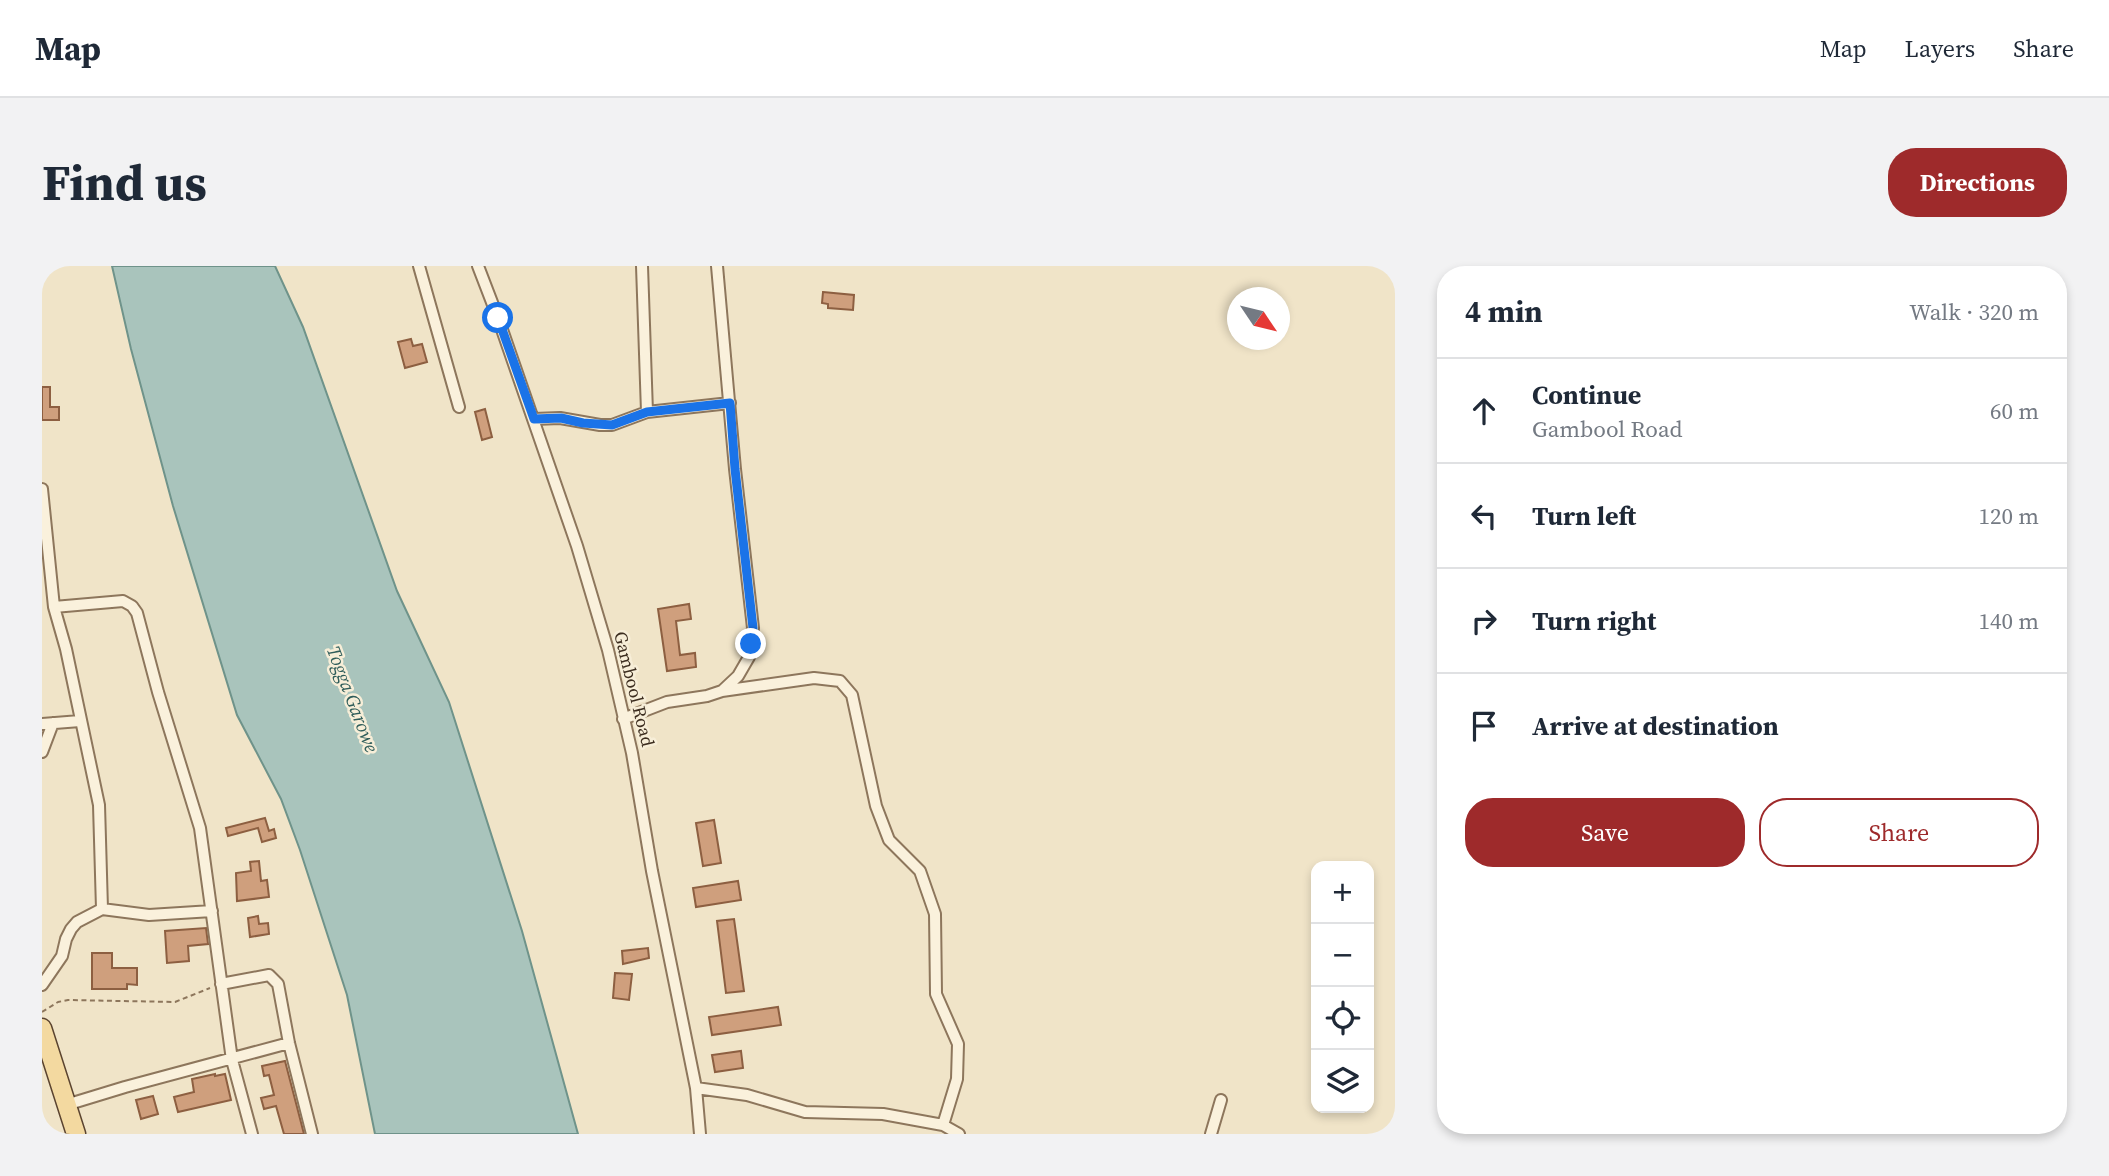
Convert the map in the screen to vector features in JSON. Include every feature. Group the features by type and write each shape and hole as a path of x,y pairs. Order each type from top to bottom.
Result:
{"main road":[{"path":"42,1028 49,1068 66,1105 75,1134"}],"street":[{"path":"419,266 459,407"},
{"name":"Gambool Road","path":"478,266 577,546 608,650 632,753 652,871 696,1088 700,1134"},
{"path":"642,266 647,412"},
{"path":"717,266 735,469 753,628 749,657 744,668 722,691"},
{"path":"534,419 561,418 612,425 647,412 730,403"},
{"path":"42,489 54,607 66,649 99,805 102,909"},
{"path":"54,607 124,601 137,613 200,828 232,1060 250,1129 242,1134"},
{"path":"623,719 667,702 814,678 840,681 852,695 876,806 890,840 920,871 935,914 936,994 958,1044 957,1079 943,1125"},
{"path":"42,752 48,724 80,721"},
{"path":"42,985 62,957 65,939 71,929 77,922 102,909 149,915 212,911"},
{"path":"221,984 270,975 278,984 289,1043 312,1134"},
{"path":"66,1105 289,1043"},
{"path":"696,1088 747,1095 805,1112 883,1114 943,1125 959,1134"},
{"path":"1211,1134 1221,1100"}],"path":[{"path":"42,1012 58,1002 68,1000 175,1002 221,984"}],"water":[{"name":"Togga Garowe","path":"112,266 275,266 303,327 397,591 449,702 522,931 578,1134 375,1134 347,995 281,799 237,715 173,506"}],"building":[{"path":"823,292 854,295 853,310 828,308 828,304 822,303"},
{"path":"411,339 413,346 422,344 427,362 405,368 398,342"},
{"path":"42,387 50,387 50,407 59,407 59,420 42,420"},
{"path":"485,409 492,437 482,440 475,412"},
{"path":"689,604 691,619 676,621 680,655 695,653 696,667 667,671 658,609"},
{"path":"265,818 269,831 274,829 276,838 262,842 258,828 228,836 226,828"},
{"path":"714,820 721,863 703,866 696,823"},
{"path":"259,861 261,881 267,880 269,897 237,901 236,873 251,871 250,862"},
{"path":"738,881 741,900 696,907 693,888"},
{"path":"258,916 259,924 268,923 269,934 250,937 248,918"},
{"path":"734,919 744,991 726,993 717,921"},
{"path":"206,928 208,944 188,946 189,961 167,963 165,931"},
{"path":"648,948 649,958 623,964 622,951"},
{"path":"92,953 112,953 112,968 137,968 137,985 127,984 127,989 92,989"},
{"path":"615,973 632,974 629,1000 613,998"},
{"path":"778,1007 781,1025 712,1035 709,1017"},
{"path":"741,1051 743,1068 715,1072 712,1055"},
{"path":"285,1061 304,1134 284,1134 276,1106 264,1109 261,1098 274,1095 269,1075 264,1076 262,1066"},
{"path":"225,1074 231,1100 178,1112 174,1097 194,1092 192,1079"},
{"path":"153,1096 158,1114 141,1119 136,1100"}],"route":[{"path":"498,318 534,419 561,418 612,425 647,412 730,403 751,605 751,644"}]}
